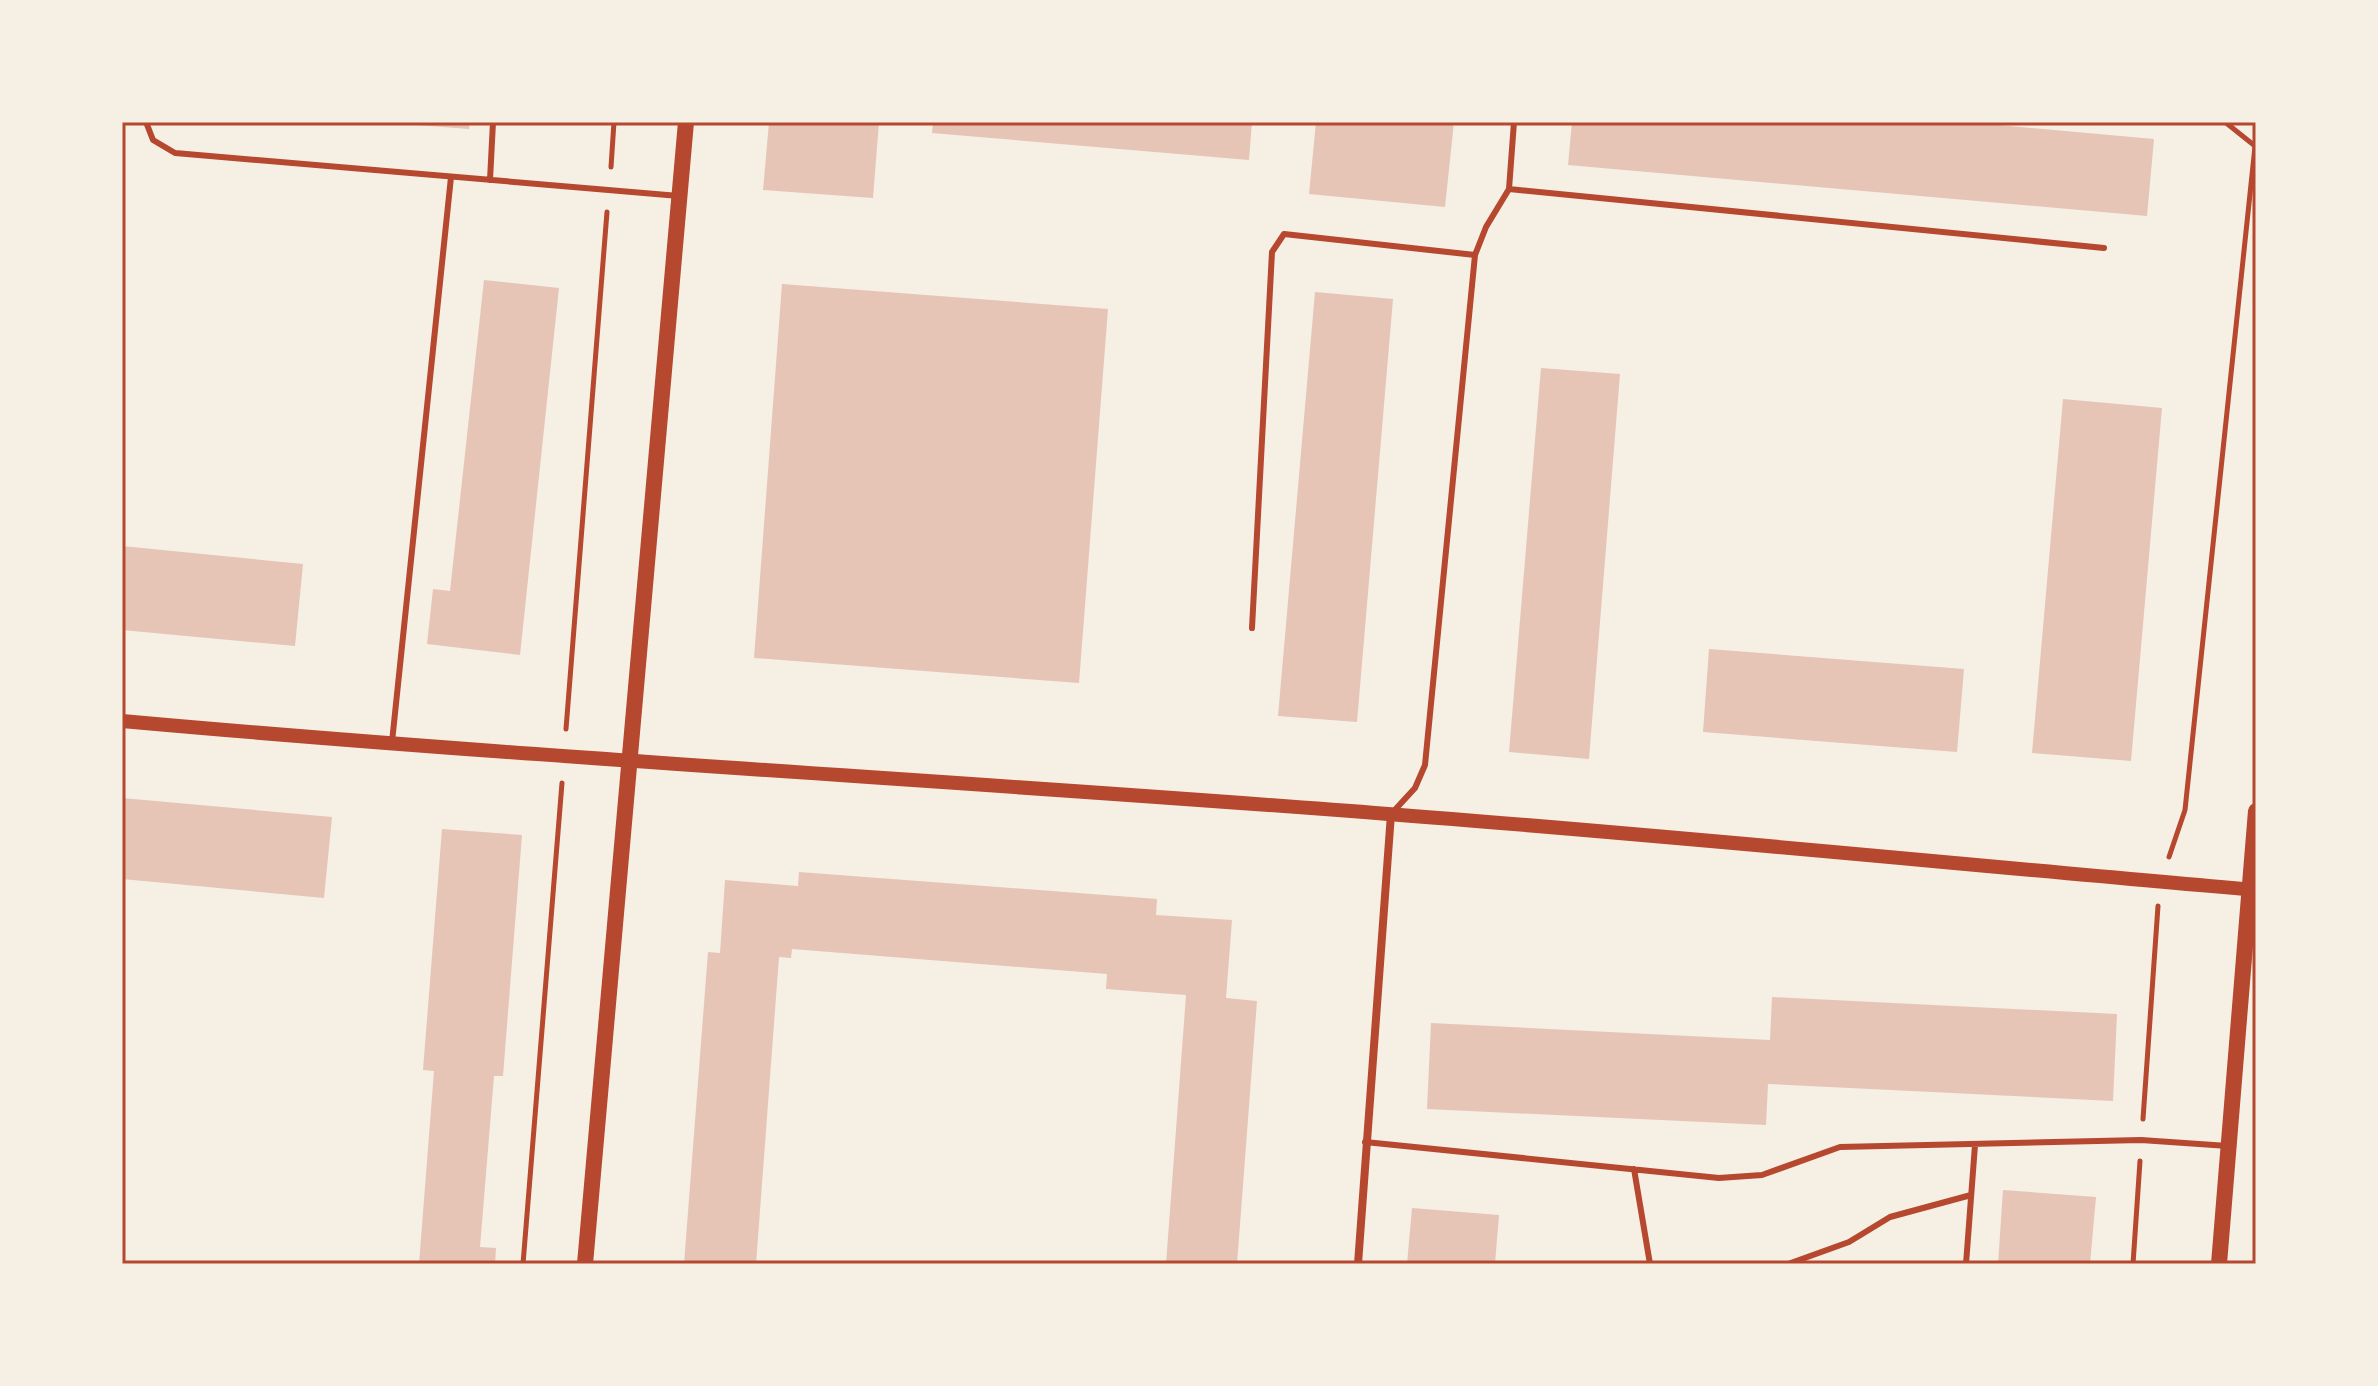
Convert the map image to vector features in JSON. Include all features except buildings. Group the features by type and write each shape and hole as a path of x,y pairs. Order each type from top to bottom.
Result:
{"main road":[{"path":"585,1264 686,122"},
{"path":"2219,1264 2253,890 2256,811"}],"street":[{"path":"122,721 391,745 1391,814 2253,890"},
{"path":"1358,1264 1391,814"}],"lane":[{"path":"146,122 153,140 175,153 679,196"},
{"path":"490,180 493,122"},
{"path":"1391,814 1415,788 1425,765 1475,255 1486,227 1509,189 1514,122"},
{"path":"391,745 451,177"},
{"path":"1509,189 2104,248"},
{"path":"1252,628 1272,252 1284,234 1475,255"},
{"path":"1365,1142 1719,1178 1762,1175 1840,1147 2141,1140 2228,1146"},
{"path":"1966,1264 1975,1145"},
{"path":"1634,1169 1650,1264"},
{"path":"1788,1264 1849,1242 1890,1217 1971,1195"}],"path":[{"path":"523,1264 614,122"},
{"path":"2225,122 2255,146"},
{"path":"2133,1264 2161,881 2185,810 2256,137"}]}
